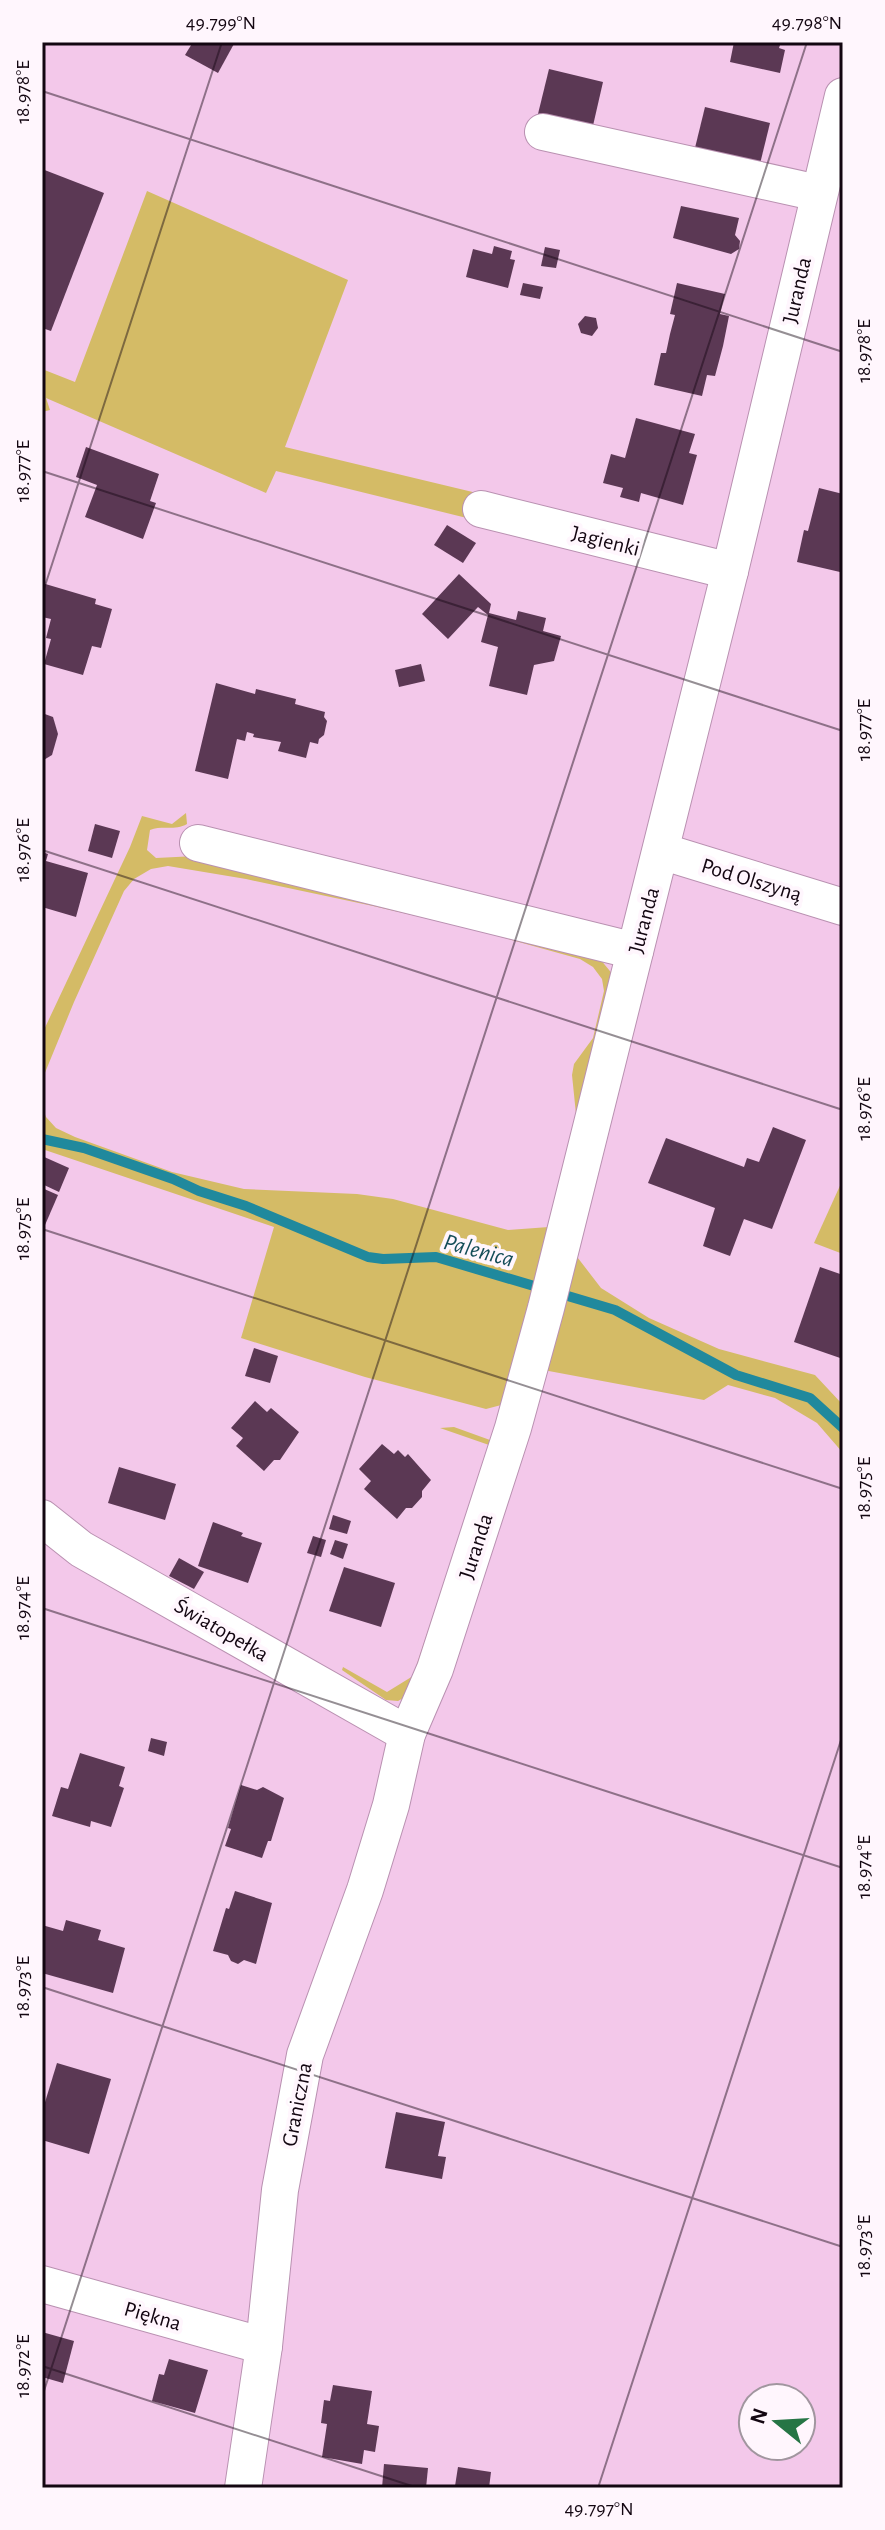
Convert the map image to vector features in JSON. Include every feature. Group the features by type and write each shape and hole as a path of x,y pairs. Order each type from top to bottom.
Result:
{"street":[{"name":"Juranda","path":"407,1734 440,1654 513,1428 557,1268 730,571 843,96"},
{"path":"543,132 818,193"},
{"name":"Jagienki","path":"481,509 730,571"},
{"path":"198,843 635,951"},
{"name":"Pod Olszyną","path":"661,851 843,907"},
{"name":"Światopełka","path":"42,1518 81,1549 407,1734"},
{"name":"Graniczna","path":"243,2488 264,2346 280,2190 305,2055 365,1890 391,1805 407,1734"},
{"name":"Piękna","path":"42,2284 264,2346"}],"shaded area":[{"path":"147,191 348,280 285,447 481,494 475,520 276,471 266,493 46,398 50,410 42,412 42,369 75,382"},
{"path":"186,813 187,824 150,830 147,850 156,858 216,855 600,959 614,976 505,1404 486,1409 365,1377 241,1338 274,1227 42,1149 42,1107 56,1128 172,1172 244,1189 357,1194 393,1199 508,1230 549,1227 576,1114 572,1075 574,1064 593,1038 604,991 602,979 593,967 580,959 472,929 246,879 168,866 151,869 134,879 124,891 42,1080 42,1034 142,816 172,824"},
{"path":"843,1179 843,1254 814,1243"},
{"path":"571,1249 601,1288 649,1318 719,1349 815,1375 843,1405 843,1453 817,1423 775,1398 728,1385 704,1400 538,1369"},
{"path":"454,1427 490,1440 493,1451 491,1462 447,1605 422,1674 407,1696 398,1701 386,1700 342,1670 343,1667 387,1692 413,1676 489,1445 440,1428"}],"building":[{"path":"193,42 235,42 218,73 185,55"},
{"path":"734,42 781,42 779,48 785,50 780,73 730,62"},
{"path":"549,69 603,82 592,130 537,118"},
{"path":"705,107 770,123 758,172 693,156"},
{"path":"42,169 104,193 51,331 42,328"},
{"path":"681,206 739,218 735,235 740,241 739,249 731,254 673,238"},
{"path":"494,246 512,251 510,259 515,260 508,288 466,277 473,249 492,254"},
{"path":"545,247 560,250 556,268 541,266"},
{"path":"523,283 543,287 540,299 520,295"},
{"path":"677,283 725,294 720,314 729,316 723,346 715,376 707,375 702,396 654,385 661,353 666,353 675,315 670,314"},
{"path":"585,316 596,318 598,328 592,336 581,333 578,324"},
{"path":"636,418 695,434 689,453 697,455 683,505 641,493 639,502 620,497 623,488 603,483 611,454 625,458"},
{"path":"86,447 159,474 150,501 156,503 143,539 85,517 97,485 76,477"},
{"path":"819,488 843,494 843,560 840,572 797,562 804,530 808,531"},
{"path":"447,525 476,543 463,563 434,545"},
{"path":"459,574 491,604 489,613 516,620 518,611 546,618 543,631 561,636 554,661 534,665 527,695 489,686 498,647 481,642 488,615 478,607 448,639 422,614"},
{"path":"42,583 96,599 95,604 112,609 101,648 92,646 83,675 44,664 51,639 46,638 51,619 42,617"},
{"path":"421,664 425,681 399,687 395,670"},
{"path":"216,683 255,694 256,689 296,699 295,704 325,712 324,735 318,744 310,742 306,758 278,751 281,742 253,737 254,734 247,732 245,741 237,739 228,779 195,771"},
{"path":"42,713 53,717 58,734 52,755 42,761"},
{"path":"95,824 120,831 112,858 88,851"},
{"path":"42,852 48,854 46,861 88,873 76,917 42,907"},
{"path":"773,1127 806,1140 772,1229 744,1219 730,1256 703,1246 715,1208 648,1183 666,1138 744,1167 747,1158 759,1162"},
{"path":"42,1156 69,1168 59,1192 42,1184"},
{"path":"42,1188 58,1195 42,1232"},
{"path":"820,1267 843,1275 843,1359 794,1342"},
{"path":"254,1348 278,1356 270,1383 245,1376"},
{"path":"255,1401 267,1412 271,1408 299,1432 280,1460 274,1460 264,1471 236,1446 243,1438 231,1428"},
{"path":"382,1444 394,1454 398,1450 405,1457 408,1454 431,1480 422,1491 422,1497 397,1519 364,1489 371,1481 359,1469"},
{"path":"119,1467 176,1484 165,1520 108,1503"},
{"path":"333,1515 351,1521 347,1534 329,1529"},
{"path":"213,1522 262,1543 248,1583 198,1566"},
{"path":"313,1536 326,1540 321,1557 307,1553"},
{"path":"335,1540 348,1544 343,1559 330,1554"},
{"path":"179,1558 204,1572 194,1589 169,1576"},
{"path":"344,1567 395,1583 381,1627 329,1611"},
{"path":"151,1738 167,1742 164,1756 148,1751"},
{"path":"80,1753 125,1767 119,1786 124,1788 111,1827 91,1821 90,1827 52,1816 61,1787 68,1789"},
{"path":"241,1785 257,1790 263,1787 284,1798 271,1841 268,1841 262,1858 225,1846"},
{"path":"235,1891 272,1903 256,1964 244,1960 238,1964 231,1961 228,1955 213,1951 226,1908 229,1909"},
{"path":"66,1920 101,1930 98,1940 125,1948 113,1993 42,1973 42,1925 63,1931"},
{"path":"57,2063 111,2079 89,2154 42,2140 42,2112"},
{"path":"396,2112 445,2122 438,2156 446,2157 442,2179 385,2168"},
{"path":"42,2332 74,2341 63,2383 42,2377"},
{"path":"169,2359 208,2370 195,2413 152,2401 159,2374 164,2375"},
{"path":"333,2385 372,2391 367,2424 379,2426 375,2452 364,2450 362,2464 322,2457 327,2424 321,2423 324,2400 330,2401"},
{"path":"384,2464 428,2468 426,2488 382,2488"},
{"path":"458,2467 491,2472 489,2488 455,2486"}],"waterway":[{"name":"Palenica","path":"42,1139 84,1148 173,1179 368,1257 436,1257 615,1310 736,1375 810,1398 843,1428"}]}
